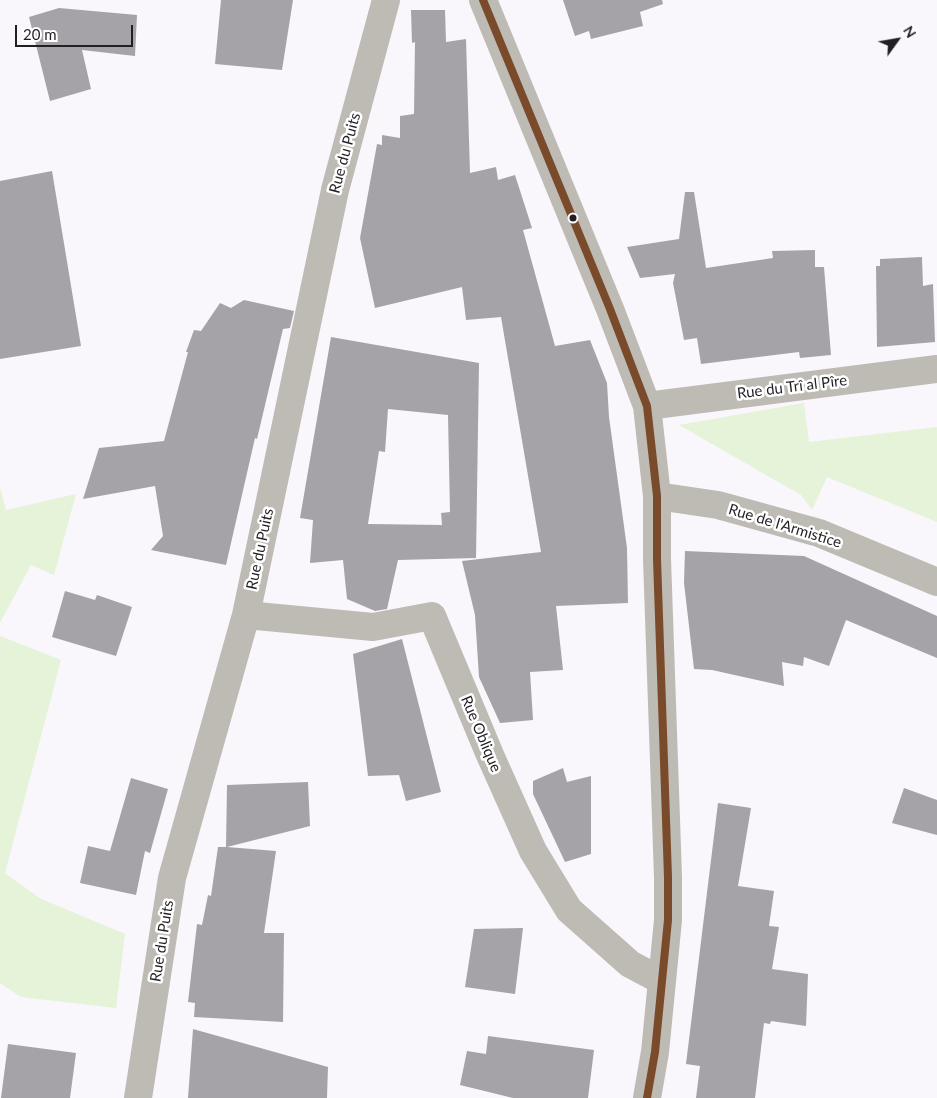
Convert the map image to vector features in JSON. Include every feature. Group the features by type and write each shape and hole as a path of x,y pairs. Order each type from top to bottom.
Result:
{"street":[{"name":"Rue du Puits","path":"138,1098 172,878 246,615 335,190 386,0"},
{"path":"482,0 610,309 647,406 657,496 657,559 668,877 668,920 655,1052 647,1098"},
{"name":"Rue du Trî al Pîre","path":"647,406 937,369"},
{"name":"Rue de l'Armistice","path":"657,496 718,505 819,533 937,582"},
{"name":"Rue Oblique","path":"246,615 373,627 432,616 490,755 533,851 569,910 630,964 662,981"}],"green space":[{"path":"804,403 809,442 937,427 937,522 827,477 812,510 801,495 679,425"},
{"path":"0,488 6,510 76,494 54,575 31,565 0,623"},
{"path":"0,636 61,660 5,873 41,899 125,934 116,1008 21,997 0,983"}],"building":[{"path":"221,0 293,0 282,70 215,64"},
{"path":"563,0 662,0 663,4 640,12 643,26 591,39 589,31 575,36"},
{"path":"59,8 137,15 135,56 82,50 91,89 50,101 29,17"},
{"path":"411,10 445,10 446,42 466,39 470,173 496,167 498,180 515,175 532,228 523,230 555,346 590,340 607,383 609,417 627,548 628,603 556,606 563,670 530,672 533,720 500,723 479,677 475,615 462,561 541,552 501,317 466,320 462,287 375,308 360,238 377,144 382,145 382,135 400,138 400,116 414,114 415,42 412,43"},
{"path":"52,171 81,346 0,359 0,181"},
{"path":"685,192 694,192 706,268 773,258 772,251 815,250 815,267 824,267 831,355 800,358 799,352 701,364 697,338 684,340 673,283 675,274 640,278 627,247 679,239"},
{"path":"922,257 923,286 933,284 935,342 877,347 876,266 880,266 880,259"},
{"path":"244,300 294,311 290,328 283,329 257,439 255,438 226,565 151,550 163,536 155,486 83,499 99,448 164,441 188,352 186,352 194,330 201,331 220,303 231,308"},
{"path":"331,337 479,363 476,558 398,560 387,609 375,611 347,599 343,560 310,563 313,520 300,518","holes":["388,409 448,415 450,512 441,513 442,525 368,524 379,451 385,452"]},
{"path":"685,551 804,556 937,616 937,658 846,620 829,666 804,657 803,666 782,662 784,686 712,670 694,669 684,583"},
{"path":"65,591 95,600 97,595 132,607 116,656 52,637"},
{"path":"402,639 441,792 406,801 399,775 368,776 353,654"},
{"path":"563,768 567,782 591,776 591,854 565,862 533,794 533,781"},
{"path":"131,778 168,789 150,853 145,851 136,895 80,883 88,846 110,851"},
{"path":"308,782 310,826 227,847 276,851 264,933 284,933 283,1022 194,1017 195,1003 188,1002 197,924 202,925 208,895 211,896 218,847 226,847 227,785"},
{"path":"904,788 937,800 937,835 892,823"},
{"path":"718,803 751,808 738,886 774,891 769,926 779,927 772,969 808,974 806,1026 771,1021 770,1024 764,1023 755,1098 696,1098 700,1066 686,1064"},
{"path":"523,928 515,994 465,987 474,929"},
{"path":"193,1029 328,1067 327,1098 188,1098"},
{"path":"488,1036 594,1050 588,1098 513,1098 460,1085 467,1051 486,1054"},
{"path":"8,1044 76,1053 70,1098 1,1098"}],"transit line":[{"path":"483,0 610,309 647,406 657,496 657,559 668,877 668,920 655,1052 647,1098"}]}
